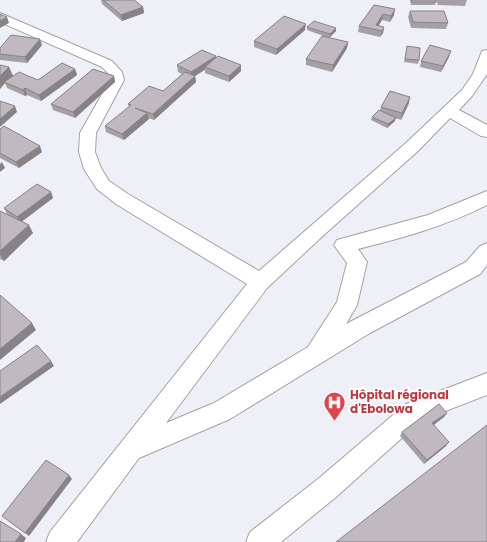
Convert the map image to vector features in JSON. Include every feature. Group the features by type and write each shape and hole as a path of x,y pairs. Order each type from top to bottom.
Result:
{"street":[{"path":"0,18 107,64 115,72 117,80 88,133 87,152 93,169 103,185 122,199 260,282"},
{"path":"60,542 260,282 412,147 468,93 480,74 487,54"},
{"path":"448,111 487,132"},
{"path":"315,354 347,305 357,262 344,245 391,233 467,209 487,198"},
{"path":"131,449 222,411 362,326 473,268 487,251"},
{"path":"260,542 327,488 414,412 487,384"}],"building":[{"path":"103,0 134,0 143,7 121,15"},
{"path":"412,0 436,0 436,2 412,2"},
{"path":"374,5 395,9 391,16 383,14 376,25 384,27 382,31 359,26"},
{"path":"410,11 444,11 448,23 413,22"},
{"path":"0,14 7,17 0,21"},
{"path":"284,16 306,24 277,49 254,41"},
{"path":"314,21 336,28 330,34 307,27"},
{"path":"11,35 40,39 25,57 0,54 0,48"},
{"path":"322,36 348,42 333,65 306,59"},
{"path":"430,45 451,51 443,66 421,61"},
{"path":"407,46 420,48 419,60 405,59"},
{"path":"202,50 216,56 191,72 177,65"},
{"path":"218,56 241,65 229,76 205,67"},
{"path":"62,63 75,69 39,95 25,88 23,90 4,82 19,72 38,80"},
{"path":"0,65 9,67 0,76"},
{"path":"93,69 114,76 73,112 51,104"},
{"path":"185,72 195,76 153,114 135,108 147,113 122,134 105,126 131,105 128,104 149,86 163,91"},
{"path":"390,91 410,97 402,113 381,107"},
{"path":"0,101 15,106 0,119"},
{"path":"379,110 396,118 388,124 372,117"},
{"path":"4,126 40,146 16,162 0,153 0,129"},
{"path":"37,184 51,192 17,217 4,208"},
{"path":"0,211 29,225 0,251"},
{"path":"0,295 32,323 0,349"},
{"path":"37,345 51,361 0,397 0,371"},
{"path":"439,404 447,413 432,423 449,442 427,460 402,432"},
{"path":"487,425 487,542 336,542"},
{"path":"46,460 69,475 25,533 2,516"},
{"path":"0,521 21,534 15,542 0,542"}],"place":[{"name":"Hôpital régional d'Ebolowa","path":"334,422"}]}
